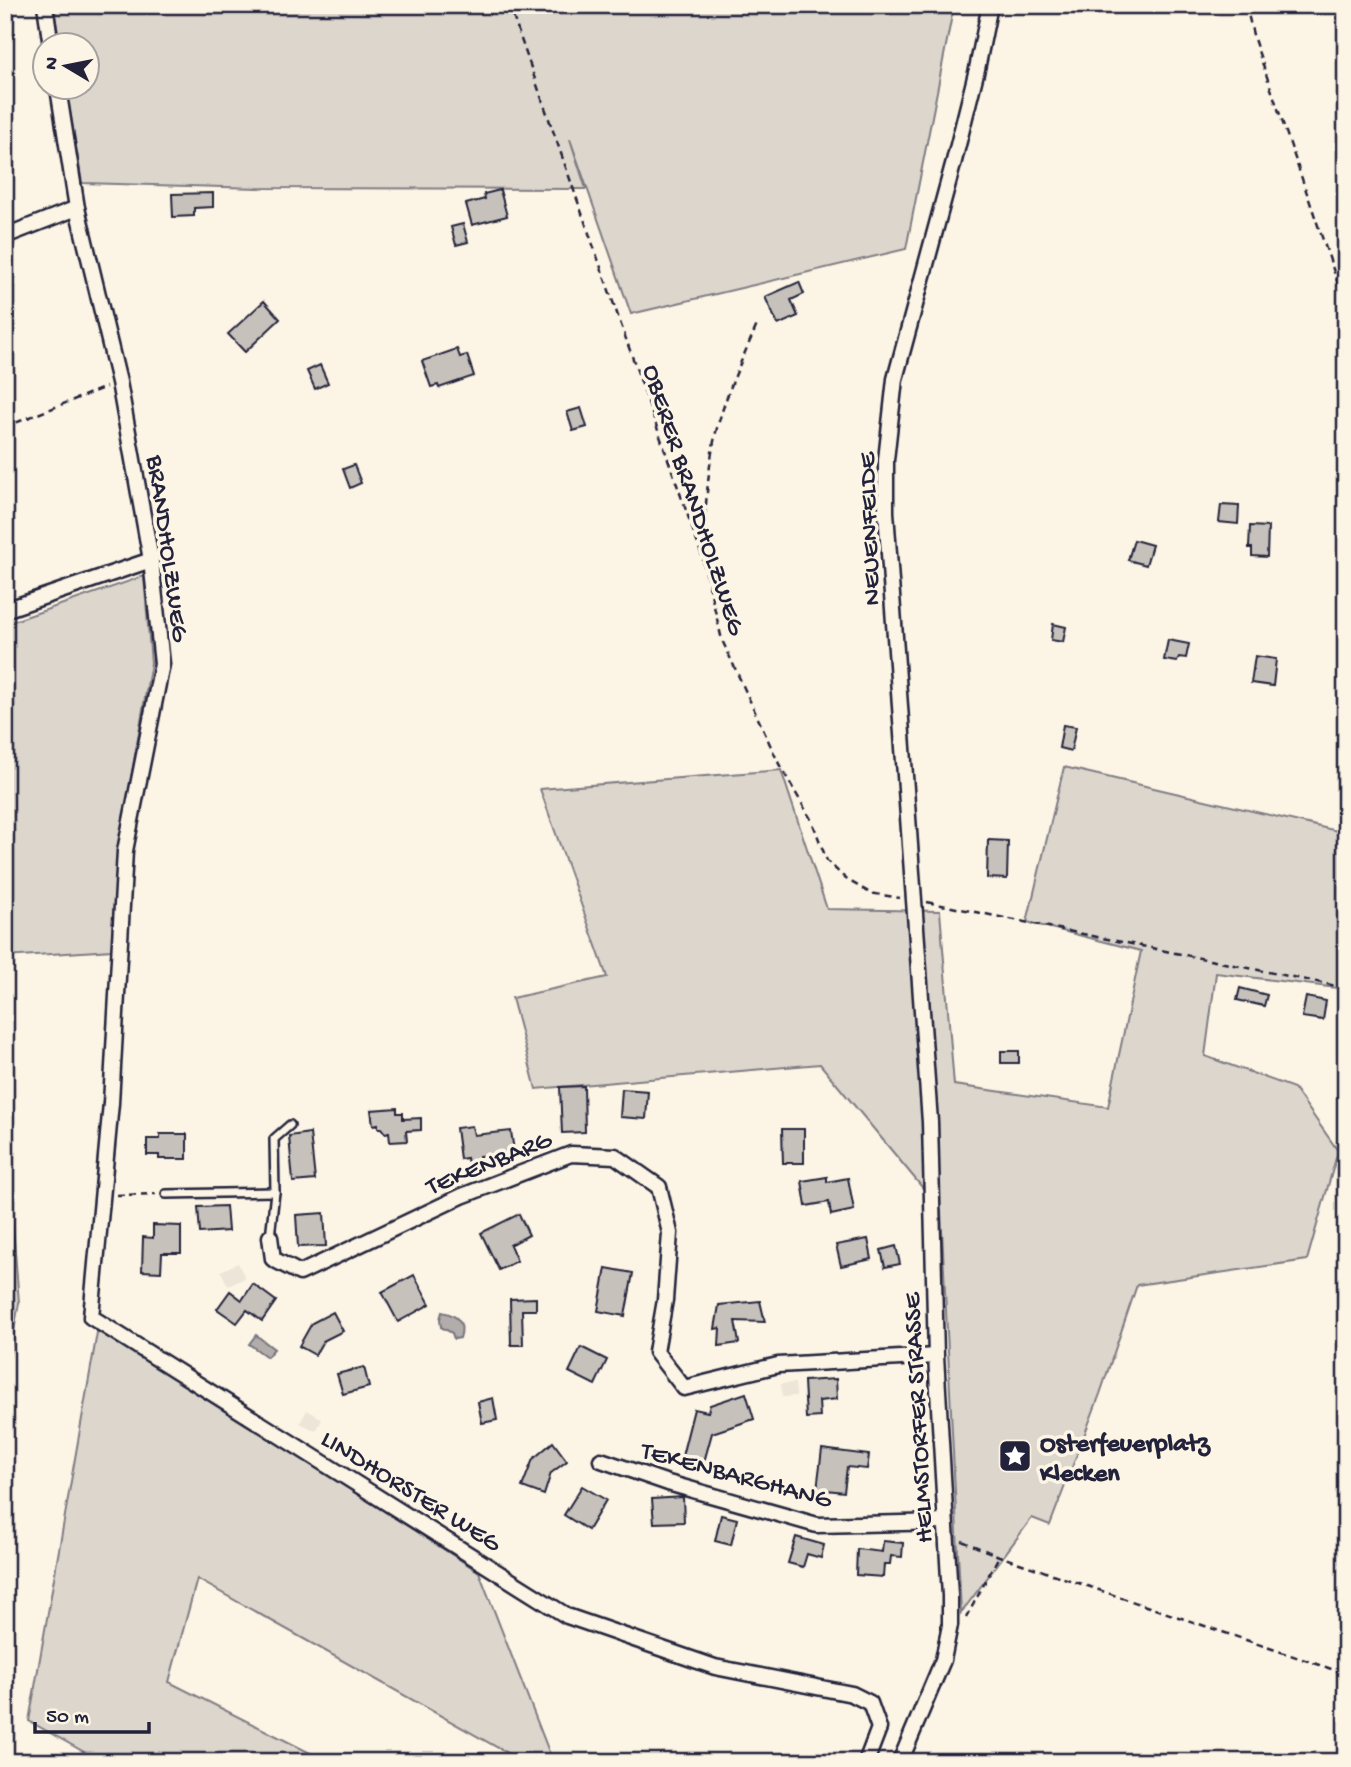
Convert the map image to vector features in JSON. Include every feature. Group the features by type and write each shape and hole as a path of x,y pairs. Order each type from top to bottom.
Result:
{"street":[{"path":"45,5 49,32"},
{"name":"NEUENFELDE","path":"926,1063 886,512 886,460 895,379 958,148 990,5"},
{"name":"BRANDHOLZWEG","path":"60,102 77,208 119,382 151,560 162,664 125,851 111,1103"},
{"path":"5,236 77,208"},
{"path":"5,610 151,560"},
{"name":"HELMSTORFER STRASSE","path":"900,1762 943,1660 950,1625 936,1356 926,1063"},
{"name":"LINDHORSTER WEG","path":"111,1103 91,1317 566,1616 715,1667 852,1694 870,1703 879,1728 866,1762"},
{"name":"TEKENBARG","path":"270,1237 274,1259 300,1273 462,1196 571,1154 615,1156 659,1187 670,1233 665,1300 656,1352 684,1388 778,1365 936,1356"},
{"name":"TEKENBARGHANG","path":"601,1460 667,1483 817,1525 945,1522"}],"lane":[{"path":"270,1237 275,1192 274,1139 290,1125"},
{"path":"166,1194 275,1192"}],"path":[{"name":"OBERER BRANDHOLZWEG","path":"509,5 702,556 722,640 779,764 812,821 827,860 846,879 870,893 1346,988"},
{"path":"1246,5 1254,40 1346,307"},
{"path":"702,556 708,486 717,429 735,373 757,326"},
{"path":"5,428 119,382"},
{"path":"103,1196 166,1194"},
{"path":"945,1522 960,1540 999,1556 1346,1674"},
{"path":"962,1626 999,1556"}],"shaded area":[{"path":"53,5 954,5 906,249 631,314 570,139 586,189 259,188 82,183 68,102 102,102 102,32 58,32"},
{"path":"144,576 151,663 120,842 112,950 5,957 5,624"},
{"path":"1064,767 1346,833 1346,989 1216,973 1205,1056 1294,1088 1338,1151 1307,1260 1137,1285 1100,1394 1050,1525 1032,1518 961,1613 941,1210 820,1064 536,1089 512,998 607,977 540,789 781,770 827,909 940,911 954,1085 1108,1107 1141,951 1027,922"},
{"path":"5,1123 19,1303 5,1380"},
{"path":"238,1263 245,1278 228,1286 221,1271"},
{"path":"442,1312 459,1320 462,1328 460,1338 454,1339 452,1333 441,1327"},
{"path":"98,1327 479,1572 553,1762 523,1762 197,1579 169,1682 328,1762 102,1762 29,1721"},
{"path":"256,1335 274,1349 267,1357 249,1344"},
{"path":"795,1383 796,1396 782,1397 781,1384"},
{"path":"307,1410 322,1419 316,1431 300,1423"}],"building":[{"path":"500,190 507,216 472,225 466,204 485,199 484,194"},
{"path":"213,193 213,207 194,208 194,216 173,217 172,194"},
{"path":"463,224 468,242 456,245 451,227"},
{"path":"799,282 804,294 791,300 798,316 778,325 765,297"},
{"path":"264,301 280,319 245,352 228,334"},
{"path":"457,349 460,357 467,355 474,376 439,388 438,385 431,387 422,361"},
{"path":"320,365 328,383 315,389 307,371"},
{"path":"581,408 587,427 573,431 567,412"},
{"path":"354,465 361,483 350,488 343,469"},
{"path":"1221,505 1239,506 1238,524 1219,522"},
{"path":"1250,526 1268,527 1267,557 1252,556 1252,548 1249,548"},
{"path":"1134,540 1152,545 1146,565 1128,560"},
{"path":"1053,624 1066,627 1063,642 1051,640"},
{"path":"1168,640 1189,644 1186,658 1179,657 1177,662 1164,660"},
{"path":"1255,656 1276,659 1273,686 1251,683"},
{"path":"1063,725 1076,727 1071,751 1059,748"},
{"path":"988,840 1008,841 1007,879 987,878"},
{"path":"1240,988 1267,995 1264,1006 1237,1000"},
{"path":"1306,997 1326,1001 1323,1020 1302,1017"},
{"path":"1001,1051 1019,1051 1019,1063 1001,1063"},
{"path":"584,1086 585,1132 562,1133 560,1087"},
{"path":"622,1089 648,1091 646,1119 620,1117"},
{"path":"397,1108 397,1113 403,1113 403,1119 421,1118 421,1130 406,1131 407,1141 390,1142 389,1132 385,1133 378,1128 378,1124 373,1125 371,1110"},
{"path":"472,1126 474,1135 511,1131 514,1151 479,1156 480,1163 468,1165 467,1158 460,1159 456,1128"},
{"path":"782,1129 804,1129 804,1163 783,1163"},
{"path":"310,1133 315,1180 293,1182 289,1136"},
{"path":"160,1134 187,1134 187,1159 159,1159 159,1155 147,1155 147,1139 160,1139"},
{"path":"827,1177 827,1182 848,1178 854,1210 831,1215 829,1202 806,1206 802,1181"},
{"path":"226,1206 228,1231 200,1233 198,1207"},
{"path":"324,1213 326,1246 298,1247 296,1215"},
{"path":"519,1214 529,1235 510,1245 517,1261 499,1270 481,1233"},
{"path":"153,1225 181,1226 181,1253 162,1253 161,1272 142,1271 143,1237 153,1238"},
{"path":"868,1239 872,1259 841,1266 836,1245"},
{"path":"896,1246 900,1264 885,1267 881,1250"},
{"path":"606,1268 633,1273 625,1316 598,1311"},
{"path":"414,1275 430,1304 398,1322 382,1292"},
{"path":"253,1284 276,1301 262,1321 247,1310 237,1323 217,1309 230,1291 242,1300"},
{"path":"536,1298 536,1310 522,1310 523,1345 511,1345 510,1299"},
{"path":"760,1301 765,1322 735,1321 739,1343 719,1346 720,1328 715,1329 719,1305"},
{"path":"333,1312 343,1331 323,1341 315,1355 299,1346 312,1323"},
{"path":"581,1347 607,1360 595,1385 569,1372"},
{"path":"364,1367 369,1387 343,1394 337,1374"},
{"path":"836,1379 837,1399 819,1401 820,1417 806,1418 804,1381"},
{"path":"746,1393 754,1419 712,1433 704,1462 682,1456 694,1409 708,1412 710,1405"},
{"path":"493,1398 497,1420 482,1423 478,1402"},
{"path":"553,1442 567,1461 551,1473 544,1495 522,1487 533,1459"},
{"path":"822,1449 869,1455 867,1469 847,1467 844,1492 817,1489"},
{"path":"582,1486 606,1500 588,1530 564,1515"},
{"path":"683,1497 684,1522 654,1523 652,1499"},
{"path":"721,1515 737,1519 731,1545 715,1541"},
{"path":"796,1537 824,1545 821,1558 807,1554 803,1567 788,1563"},
{"path":"883,1541 903,1543 902,1557 891,1556 890,1564 884,1564 883,1577 856,1575 857,1549 882,1552"}],"place":[{"name":"Osterfeuerplatz Klecken","path":"1015,1456"}]}
